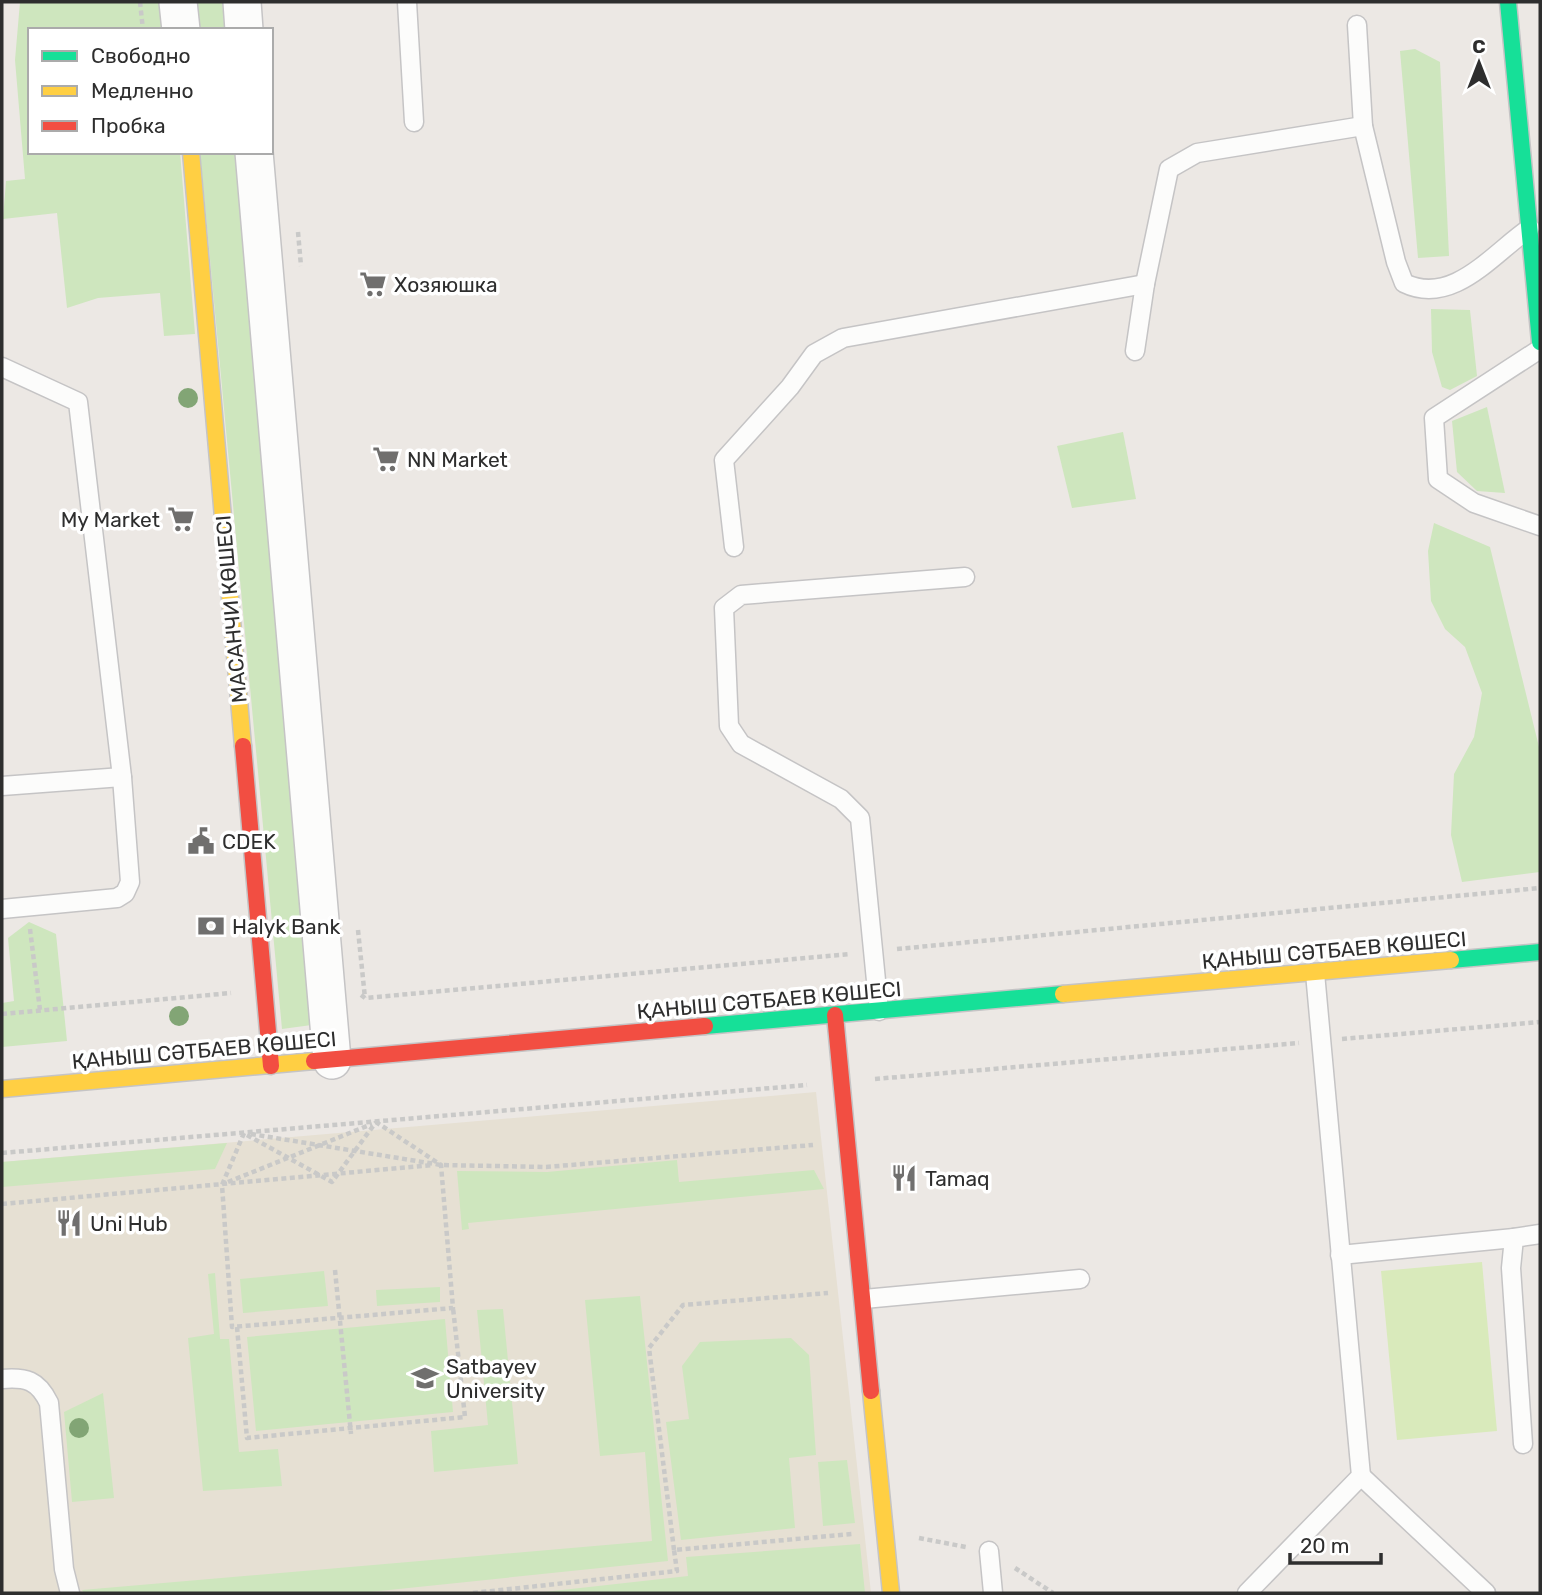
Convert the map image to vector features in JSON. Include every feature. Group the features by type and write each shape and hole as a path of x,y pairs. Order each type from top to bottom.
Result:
{"main road":[{"path":"1508,2 1535,227 1540,342"},
{"name":"МАСАНЧИ КӨШЕСІ","path":"191,154 271,1066"},
{"name":"ҚАНЫШ СӘТБАЕВ КӨШЕСІ","path":"2,1089 1540,953"},
{"path":"835,1015 891,1593"}],"street":[{"path":"178,2 181,28"},
{"path":"242,2 244,28"},
{"path":"254,154 332,1060"}],"lane":[{"path":"407,2 414,122"},
{"path":"1357,25 1363,126 1396,262 1404,283 1420,291 1431,291 1465,279 1535,227"},
{"path":"1135,351 1145,284 1169,169 1197,153 1363,126"},
{"path":"734,547 723,460 790,387 814,354 843,338 1145,284"},
{"path":"1540,349 1434,418 1438,479 1474,503 1540,526"},
{"path":"2,367 78,402 122,777 130,882 125,893 117,898 2,909"},
{"path":"879,1011 860,818 841,799 741,744 729,726 723,608 741,595 965,578"},
{"path":"2,786 122,777"},
{"path":"1315,972 1361,1476 1486,1593"},
{"path":"1340,1255 1540,1234"},
{"path":"1514,1238 1511,1268 1523,1444"},
{"path":"864,1299 1080,1279"},
{"path":"2,1379 25,1378 36,1383 49,1403 64,1569 70,1593"},
{"path":"1247,1593 1361,1476"},
{"path":"989,1551 993,1593"}],"path":[{"path":"140,2 143,28"},
{"path":"365,998 1540,888"},
{"path":"27,907 40,1010"},
{"path":"2,1014 233,993"},
{"path":"2,1153 1540,1022"},
{"path":"222,1185 376,1122"},
{"path":"244,1133 332,1182 376,1122"},
{"path":"376,1122 441,1165"},
{"path":"244,1133 441,1165"},
{"path":"244,1133 222,1185 232,1327 453,1308"},
{"path":"338,1174 441,1165 546,1167 812,1145"},
{"path":"237,1327 247,1438 351,1431 465,1417 441,1165"},
{"path":"2,1204 320,1175"},
{"path":"335,1270 351,1431"},
{"path":"473,1593 677,1572 649,1348 683,1304 832,1292"},
{"path":"674,1550 884,1532 989,1551 1053,1593"}],"shaded area":[{"name":"Satbayev University","path":"816,1092 871,1593 2,1593 2,1162"}],"green space":[{"path":"20,2 168,2 170,28 28,28 28,154 180,154 195,334 164,336 160,293 98,298 67,308 57,213 3,219 6,181 25,179 15,60"},
{"path":"187,2 222,2 225,28 190,28"},
{"path":"1415,49 1440,62 1449,256 1418,258 1400,51"},
{"path":"200,154 236,154 319,1024 282,1029"},
{"path":"1431,309 1470,310 1477,376 1450,390 1442,387 1432,352"},
{"path":"1487,407 1505,493 1477,491 1457,472 1452,421"},
{"path":"1123,432 1136,499 1072,508 1057,446"},
{"path":"1434,523 1490,547 1540,751 1540,872 1462,882 1451,835 1454,774 1474,737 1482,693 1465,647 1445,629 1431,601 1428,551"},
{"path":"29,922 56,934 67,1041 2,1047 2,1003 14,1001 8,938"},
{"path":"227,1143 215,1169 2,1187 2,1162"},
{"path":"677,1160 679,1182 814,1170 824,1189 468,1223 469,1229 462,1230 457,1171 547,1172"},
{"path":"1482,1262 1497,1431 1397,1440 1381,1271"},
{"path":"324,1271 328,1306 243,1313 240,1279"},
{"path":"215,1273 220,1339 229,1339 239,1452 278,1449 282,1486 203,1491 188,1338 214,1334 208,1274"},
{"path":"440,1287 440,1302 377,1306 376,1290"},
{"path":"640,1296 668,1561 360,1593 84,1593 82,1590 652,1541 645,1452 600,1456 585,1300"},
{"path":"503,1309 518,1464 434,1472 431,1431 488,1425 477,1310"},
{"path":"445,1319 453,1412 256,1431 247,1337"},
{"path":"791,1338 809,1355 816,1455 789,1458 795,1528 681,1540 666,1422 689,1419 682,1366 700,1342"},
{"path":"103,1393 114,1498 72,1502 64,1412"},
{"path":"847,1460 855,1523 823,1526 818,1462"},
{"path":"860,1544 865,1593 535,1593 688,1576 686,1557"}],"traffic: fast":[{"path":"1508,2 1540,342"},
{"path":"1451,960 1540,952"},
{"path":"705,1026 1063,994"}],"traffic: slow":[{"path":"191,154 243,746"},
{"path":"1063,994 1451,960"},
{"path":"2,1089 314,1061"},
{"path":"871,1391 891,1593"}],"traffic: jam":[{"path":"243,746 271,1066"},
{"path":"835,1015 871,1391"},
{"path":"314,1061 705,1026"}],"place":[{"name":"Хозяюшка","path":"373,284"},
{"name":"NN Market","path":"386,459"},
{"name":"My Market","path":"181,519"},
{"name":"CDEK","path":"201,841"},
{"name":"Halyk Bank","path":"211,926"},
{"name":"Tamaq","path":"904,1178"},
{"name":"Uni Hub","path":"69,1223"},
{"name":"Satbayev University","path":"425,1378"}]}
